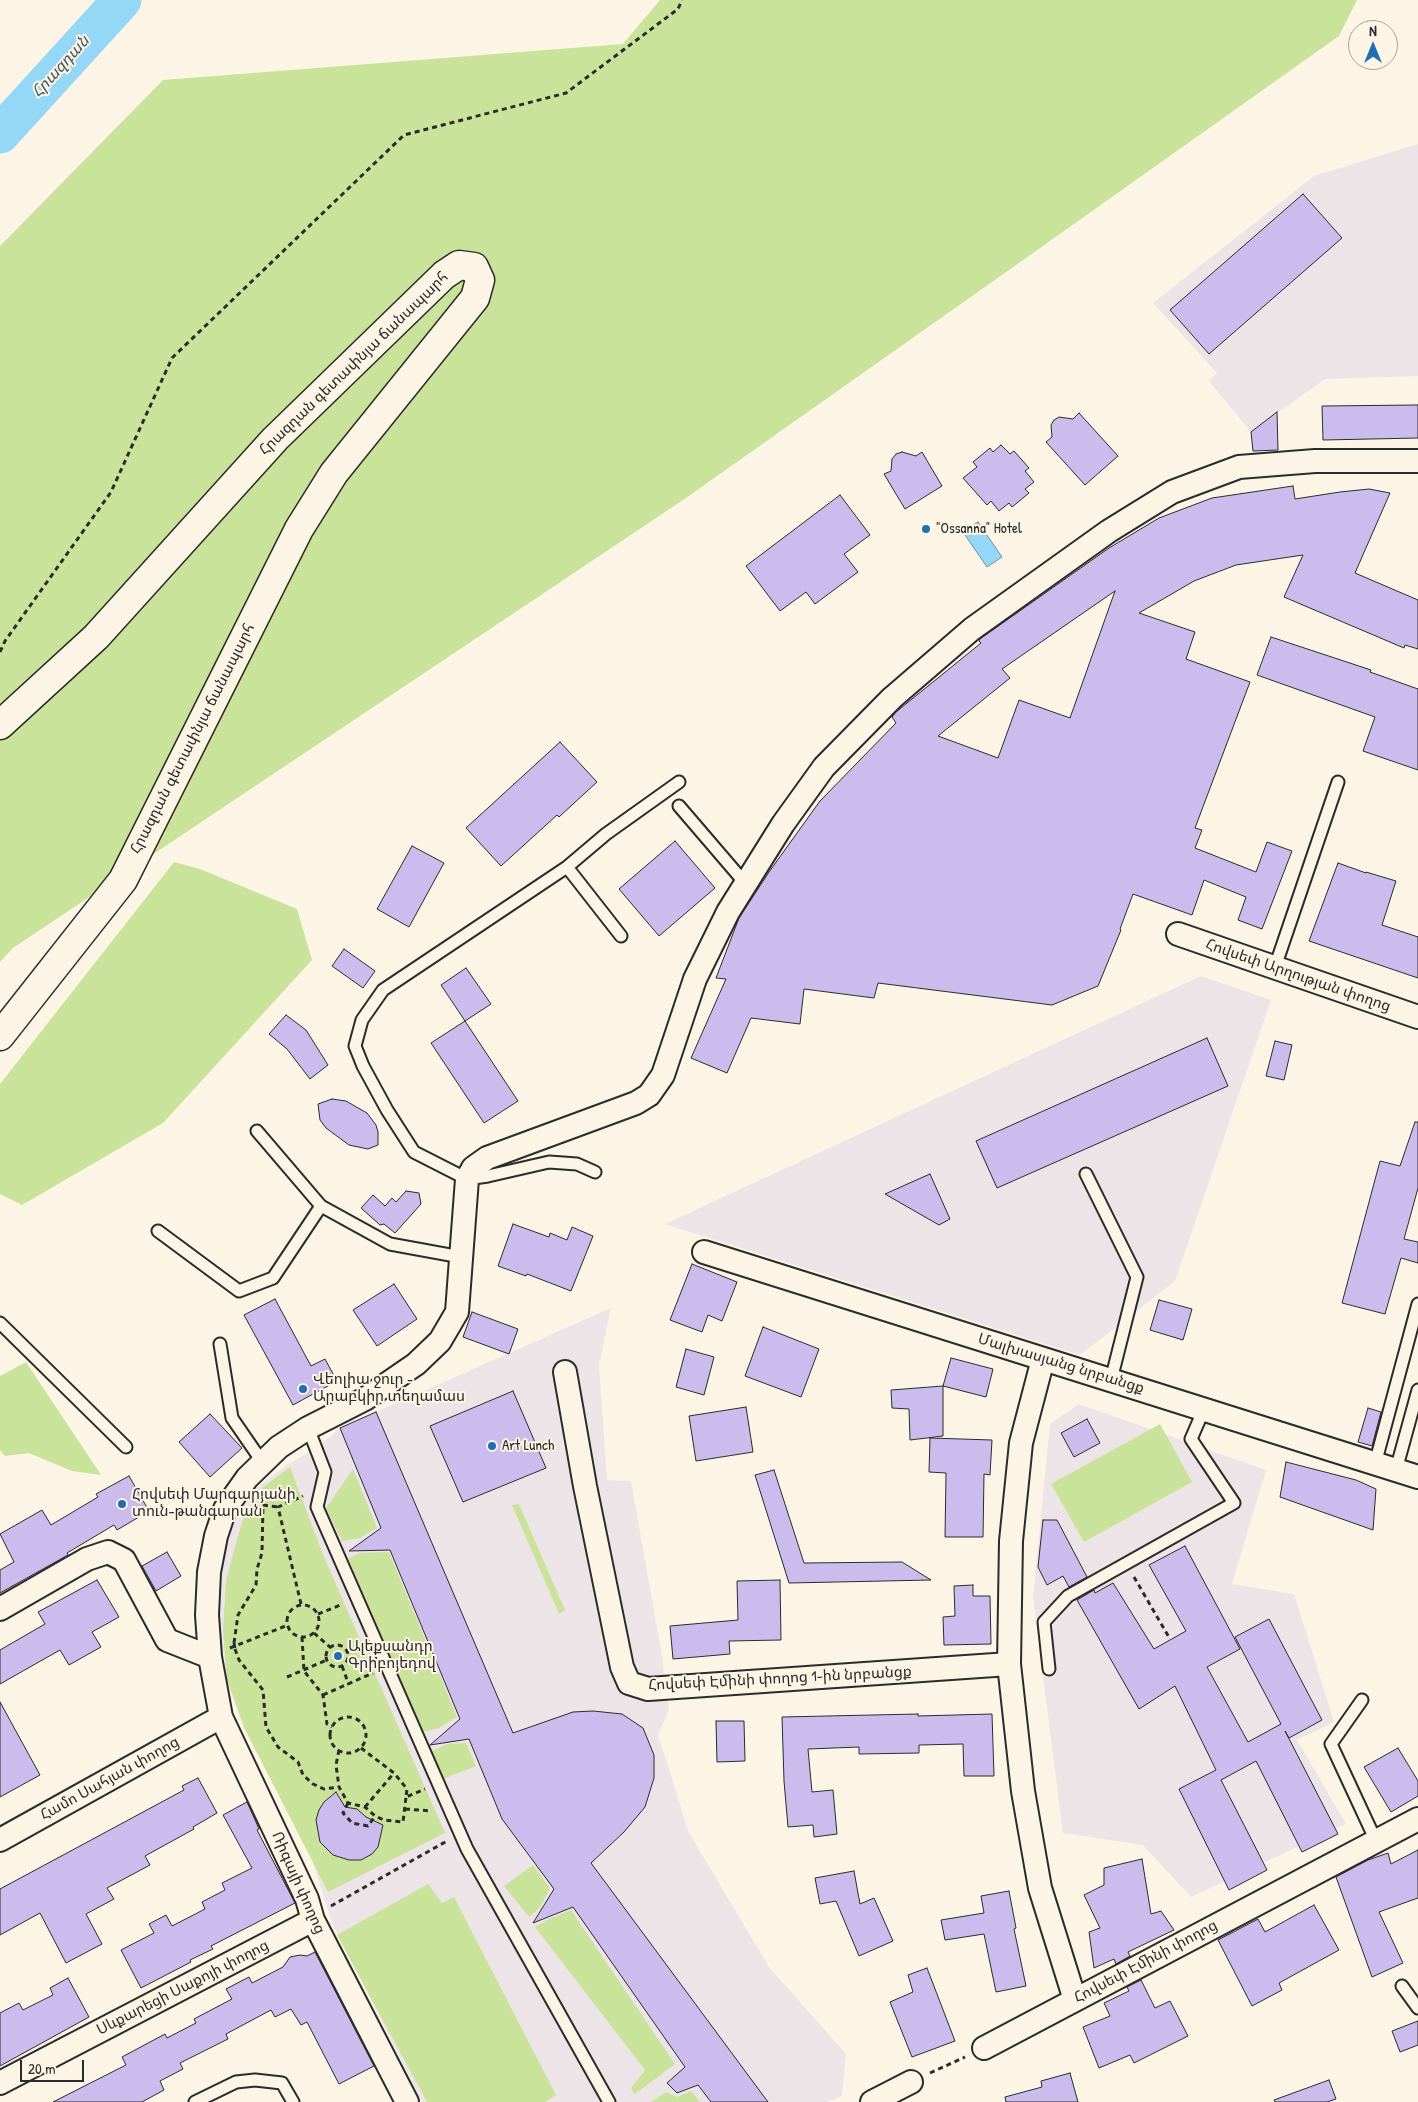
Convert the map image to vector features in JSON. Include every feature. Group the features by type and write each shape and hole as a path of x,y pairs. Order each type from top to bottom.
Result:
{"street":[{"name":"Հրազդան գետափնյա ճանապարհ","path":"0,726 96,637 275,439 444,275 459,265 474,266 480,280 475,298 334,473 298,529 122,880 0,1036"},
{"path":"467,1179 474,1168 487,1158 570,1128 649,1095 662,1074 695,979 728,912 783,824 824,767 892,698 972,629 1109,530 1172,492 1239,467 1315,461 1418,461"},
{"name":"Հովսեփ Արղության փողոց","path":"1178,934 1418,1017"},
{"name":"Ռիգայի փողոց","path":"407,2102 313,1918 308,1899 221,1718 220,1652 207,1615 208,1581 216,1536 225,1509 247,1478 279,1447 308,1428 366,1399 416,1364 440,1341 457,1312 467,1179"},
{"name":"Մալխասյանց նրբանցք","path":"704,1252 1418,1477"},
{"path":"1043,1359 1020,1452 1011,1542 1009,1664 1023,1791 1040,1888 1075,2000"},
{"name":"Հովսեփ Էմինի փողոց 1-ին նրբանցք","path":"565,1372 585,1486 622,1668 629,1683 648,1690 1009,1664"},
{"path":"0,1609 87,1559 108,1552 124,1560 167,1640 220,1652"},
{"name":"Համո Սահյան փողոց","path":"0,1840 221,1718"},
{"name":"Հովսեփ Էմինի փողոց","path":"984,2048 1418,1819"},
{"name":"Սևքարեցի Սաքոյի փողոց","path":"0,2083 313,1918"},
{"path":"872,2102 911,2082"}],"lane":[{"path":"595,1172 576,1164 549,1162 467,1179 414,1152 387,1110 360,1060 355,1046 362,1020 383,990 567,867 606,834 679,782"},
{"path":"1275,967 1338,782"},
{"path":"679,806 746,883"},
{"path":"567,867 621,936"},
{"path":"257,1131 321,1206 390,1244 461,1257"},
{"path":"1086,1174 1138,1277 1110,1380"},
{"path":"158,1231 239,1291 273,1278 321,1206"},
{"path":"1386,1467 1418,1304"},
{"path":"0,1323 126,1447"},
{"path":"220,1344 232,1418 263,1463"},
{"path":"1386,1467 1418,1390"},
{"path":"1049,1669 1044,1622 1068,1596 1234,1503 1191,1439 1204,1409"},
{"path":"308,1428 325,1472 317,1507 450,1812 467,1850 609,2102"},
{"path":"1362,1700 1331,1744 1376,1841"},
{"path":"1402,1986 1418,2008"},
{"path":"196,2102 236,2082 255,2080 282,2083 293,2102"}],"path":[{"path":"0,652 5,641 111,492 172,358 404,135 566,93 678,9 682,0"},
{"path":"321,1488 278,1507 263,1505 262,1553 256,1586 238,1615 234,1643 239,1660 263,1690 266,1727 278,1747 298,1762 303,1775 313,1784 324,1789 339,1787"},
{"path":"278,1507 301,1604"},
{"path":"1126,1563 1170,1639"},
{"path":"318,1614 357,1598"},
{"path":"301,1604 311,1606 318,1614 319,1624 314,1633 302,1637 294,1634 288,1625 288,1614 301,1604"},
{"path":"220,1652 288,1625"},
{"path":"314,1633 331,1648"},
{"path":"302,1637 304,1671 323,1695 326,1724 332,1727"},
{"path":"342,1646 347,1651 348,1658 342,1666 335,1667 327,1660 327,1653 331,1648 342,1646"},
{"path":"287,1677 327,1660"},
{"path":"342,1666 349,1685"},
{"path":"323,1695 349,1685 387,1666"},
{"path":"348,1717 364,1725 366,1737 361,1748 350,1753 339,1750 332,1743 332,1727 341,1718 348,1717"},
{"path":"348,1803 365,1806 375,1816 384,1820 403,1822 406,1789 394,1773 361,1748"},
{"path":"339,1750 336,1765 339,1787 348,1803"},
{"path":"365,1806 394,1773"},
{"path":"406,1797 438,1784"},
{"path":"348,1803 343,1813 352,1823 368,1826 375,1816"},
{"path":"405,1809 450,1812"},
{"path":"313,1918 434,1848"},
{"path":"911,2082 984,2048"}],"shaded area":[{"path":"1418,144 1418,376 1325,379 1251,432 1209,381 1217,373 1153,303 1314,176"},
{"path":"1201,976 1271,1000 1175,1281 1080,1355 665,1224"},
{"path":"611,1308 599,1365 607,1480 631,1481 662,1656 669,1710 658,1735 689,1833 769,1967 846,2054 842,2096 827,2102 422,2102 332,1923 312,1859 245,1731 220,1663 220,1574 231,1522 258,1487 285,1466 315,1449 340,1428"},
{"path":"1079,1404 1266,1470 1232,1584 1294,1594 1334,1722 1297,1740 1346,1824 1191,1897 1143,1845 1063,1833 1033,1597 1050,1424"}],"green space":[{"path":"660,0 1357,0 1339,36 1026,258 683,500 13,948 0,962 0,246 163,80 623,44"},
{"path":"174,862 200,869 297,909 312,960 163,1123 22,1205 0,1194 0,1084"},
{"path":"26,1362 101,1475 72,1471 29,1453 5,1456 0,1450 0,1376"},
{"path":"1160,1424 1192,1482 1084,1542 1051,1484"},
{"path":"290,1467 324,1557 445,1833 328,1892 244,1727 227,1679 223,1629 226,1581 235,1546 244,1516 262,1488"},
{"path":"353,1469 377,1528 360,1538 342,1541 326,1508"},
{"path":"519,1504 565,1610 559,1614 512,1505"},
{"path":"389,1552 457,1717 439,1728 423,1732 348,1558 361,1553"},
{"path":"466,1743 476,1766 443,1779 430,1752 447,1744"},
{"path":"533,1865 550,1888 540,1908 529,1917 504,1886"},
{"path":"428,1884 442,1903 454,1897 556,2095 545,2102 427,2102 337,1935"},
{"path":"571,1910 675,2064 635,2094 631,2088 645,2070 535,1927"},
{"path":"691,2091 700,2102 651,2102 666,2092 677,2097"}],"water":[{"path":"978,522 1002,557 987,567 963,532"}],"building":[{"path":"1303,194 1342,238 1209,354 1170,310"},
{"path":"1418,405 1418,438 1323,440 1322,406"},
{"path":"1277,412 1278,450 1253,451 1251,432"},
{"path":"1079,413 1118,456 1085,485 1046,442 1052,437 1051,425 1054,420 1059,417 1073,419"},
{"path":"1001,445 1010,454 1014,451 1029,468 1025,471 1034,482 1025,489 1029,493 1012,507 1009,503 999,511 991,501 987,505 963,478 977,467 973,462 990,448 993,452"},
{"path":"902,452 916,456 922,452 942,486 905,509 884,474 891,471 892,459 896,454"},
{"path":"1293,486 1295,499 1369,489 1390,493 1355,573 1418,600 1418,649 1405,645 1404,648 1284,597 1303,555 1236,565 1194,581 1139,613 1195,632 1186,659 1250,682 1195,828 1202,830 1195,848 1256,872 1267,842 1292,851 1262,929 1238,920 1246,897 1204,880 1192,915 1133,894 1121,930 1098,986 1052,1005 878,983 874,998 804,989 800,1024 751,1018 727,1073 691,1058 726,979 716,978 739,918 769,872 820,801 896,723 892,717 896,712 981,643 980,639 1109,548 1159,518 1212,498","holes":["1115,591 1070,718 1019,700 998,758 938,736 1010,678 1002,669"]},
{"path":"840,495 870,535 844,554 858,572 815,604 806,592 780,611 746,566"},
{"path":"1271,637 1371,670 1370,672 1418,689 1418,770 1363,751 1375,717 1257,675"},
{"path":"560,742 597,782 559,817 557,815 501,866 466,828"},
{"path":"675,841 715,888 659,936 619,889"},
{"path":"412,846 444,863 409,927 377,909"},
{"path":"1338,863 1396,881 1382,925 1418,937 1418,978 1309,941"},
{"path":"344,949 375,971 363,988 332,966"},
{"path":"466,968 491,1004 465,1021 441,985"},
{"path":"286,1015 306,1030 328,1065 310,1079 287,1049 269,1034"},
{"path":"465,1021 518,1101 484,1123 431,1043"},
{"path":"1207,1038 1228,1086 997,1188 976,1141"},
{"path":"1275,1041 1292,1045 1284,1080 1266,1076"},
{"path":"332,1099 346,1101 367,1113 376,1125 378,1145 368,1149 349,1145 326,1128 320,1120 318,1104"},
{"path":"1415,1122 1418,1122 1418,1188 1404,1239 1418,1242 1418,1263 1401,1258 1385,1314 1342,1303 1380,1161 1400,1166"},
{"path":"930,1174 950,1219 939,1225 885,1194"},
{"path":"406,1191 419,1193 421,1204 395,1233 384,1224 380,1225 361,1208 373,1195 385,1206 392,1198 396,1202"},
{"path":"513,1224 549,1237 550,1233 567,1240 572,1227 593,1236 571,1291 527,1274 526,1276 498,1266"},
{"path":"692,1264 737,1282 722,1321 708,1315 702,1332 670,1320"},
{"path":"394,1284 417,1319 377,1346 353,1310"},
{"path":"275,1299 311,1366 325,1359 337,1381 293,1405 244,1315"},
{"path":"1159,1300 1192,1309 1183,1340 1150,1330"},
{"path":"472,1312 518,1329 509,1354 463,1337"},
{"path":"763,1327 819,1349 801,1397 745,1376"},
{"path":"686,1349 714,1357 704,1395 676,1387"},
{"path":"951,1358 993,1369 986,1397 943,1386"},
{"path":"943,1386 943,1436 910,1440 909,1409 892,1408 891,1390"},
{"path":"513,1391 546,1468 463,1502 430,1426"},
{"path":"746,1407 753,1452 696,1461 689,1416"},
{"path":"1368,1408 1381,1412 1372,1446 1358,1442"},
{"path":"376,1412 513,1733 573,1712 593,1711 622,1714 643,1728 654,1755 654,1778 645,1807 624,1832 591,1863 768,2102 711,2102 698,2085 677,2093 667,2083 685,2067 573,1907 533,1923 554,1889 502,1819 469,1739 430,1745 460,1719 390,1550 349,1551 381,1528 340,1428"},
{"path":"210,1414 242,1448 210,1477 179,1442"},
{"path":"1087,1419 1100,1443 1074,1457 1061,1433"},
{"path":"930,1438 992,1440 990,1475 984,1474 983,1537 945,1537 946,1473 929,1472"},
{"path":"1286,1462 1356,1480 1376,1489 1373,1530 1280,1497"},
{"path":"774,1470 804,1563 902,1562 931,1580 789,1583 755,1475"},
{"path":"129,1476 149,1511 117,1530 114,1525 67,1553 68,1555 0,1593 0,1570 14,1562 0,1534 42,1510 51,1525 98,1497 96,1494"},
{"path":"1043,1520 1057,1520 1087,1577 1069,1587 1063,1576 1047,1585 1038,1567"},
{"path":"1185,1546 1240,1649 1207,1667 1248,1742 1281,1724 1235,1637 1269,1619 1322,1720 1289,1738 1285,1731 1338,1834 1302,1852 1256,1761 1221,1780 1267,1870 1229,1890 1179,1789 1216,1770 1175,1686 1139,1709 1077,1600 1094,1590 1095,1593 1113,1583 1154,1649 1186,1631 1149,1565"},
{"path":"167,1552 181,1576 156,1591 142,1566"},
{"path":"97,1580 119,1617 92,1632 101,1647 69,1665 60,1650 0,1684 0,1650 45,1624 38,1612"},
{"path":"780,1580 781,1640 729,1641 730,1654 673,1659 670,1626 738,1620 737,1581"},
{"path":"973,1585 973,1596 990,1596 991,1644 944,1645 943,1617 955,1616 954,1586"},
{"path":"0,1702 40,1775 0,1797"},
{"path":"918,1714 918,1716 992,1714 994,1776 964,1776 963,1744 919,1745 919,1753 859,1754 859,1747 808,1749 812,1792 833,1790 837,1834 814,1837 813,1825 788,1827 782,1717"},
{"path":"716,1721 744,1721 745,1761 717,1762"},
{"path":"1398,1748 1418,1781 1418,1796 1391,1812 1364,1767"},
{"path":"198,1778 217,1813 193,1827 194,1829 145,1856 150,1865 107,1888 114,1899 86,1914 102,1944 66,1963 40,1913 0,1935 0,1889 184,1790 182,1786"},
{"path":"336,1792 345,1807 357,1809 366,1817 383,1825 378,1847 372,1854 361,1860 349,1860 333,1855 320,1842 316,1820 319,1810 324,1802"},
{"path":"247,1802 259,1829 257,1830 295,1903 211,1946 213,1949 141,1988 121,1950 154,1933 149,1924 166,1915 172,1926 205,1909 202,1902 225,1890 222,1883 252,1868 223,1815"},
{"path":"1418,1850 1418,1898 1379,1912 1403,1963 1372,1977 1336,1877 1368,1860 1388,1853 1391,1864"},
{"path":"1142,1859 1151,1914 1161,1911 1174,1930 1128,1952 1130,1956 1116,1964 1114,1959 1094,1968 1089,1932 1100,1928 1084,1895 1104,1885 1104,1868"},
{"path":"854,1871 860,1904 874,1898 893,1941 859,1956 836,1901 820,1904 815,1878"},
{"path":"1009,1891 1016,1928 1014,1929 1026,1986 996,1992 984,1934 945,1940 941,1920 984,1913 981,1896"},
{"path":"1314,1905 1339,1950 1279,1983 1282,1990 1252,2006 1218,1940 1258,1919 1265,1932"},
{"path":"315,1952 374,2066 339,2084 307,2022 301,2025 291,2009 275,2017 271,2010 226,2034 228,2039 180,2063 183,2069 160,2081 164,2090 142,2102 53,2102 126,2065 122,2057 165,2034 167,2038 196,2023 194,2019 232,1999 226,1989 249,1977 252,1983 283,1967 290,1957 307,1956"},
{"path":"927,1968 955,2041 912,2057 890,2002 913,1992 908,1975"},
{"path":"68,1978 89,2017 0,2066 0,2013 19,2003 23,2010 53,1995 50,1988"},
{"path":"1141,1980 1155,2008 1170,2001 1188,2036 1134,2063 1130,2055 1099,2068 1083,2027 1110,2016 1104,2003 1129,1991 1127,1987"},
{"path":"1418,2021 1418,2045 1400,2052 1392,2031"},
{"path":"1070,2073 1078,2102 1006,2102 1005,2097 1042,2087 1041,2081"},
{"path":"1329,2080 1336,2099 1327,2102 1275,2102 1274,2100"}],"waterway":[{"name":"Հրազդան","path":"0,134 122,0"}],"place":[{"name":"\"Ossanna\" Hotel","path":"926,529"},
{"name":"Վեոլիա ջուր - Արաբկիր տեղամաս","path":"303,1389"},
{"name":"Art Lunch","path":"492,1446"},
{"name":"Հովսեփ Մարգարյանի տուն-թանգարան","path":"122,1504"},
{"name":"Ալեքսանդր Գրիբոյեդով","path":"338,1656"}]}
